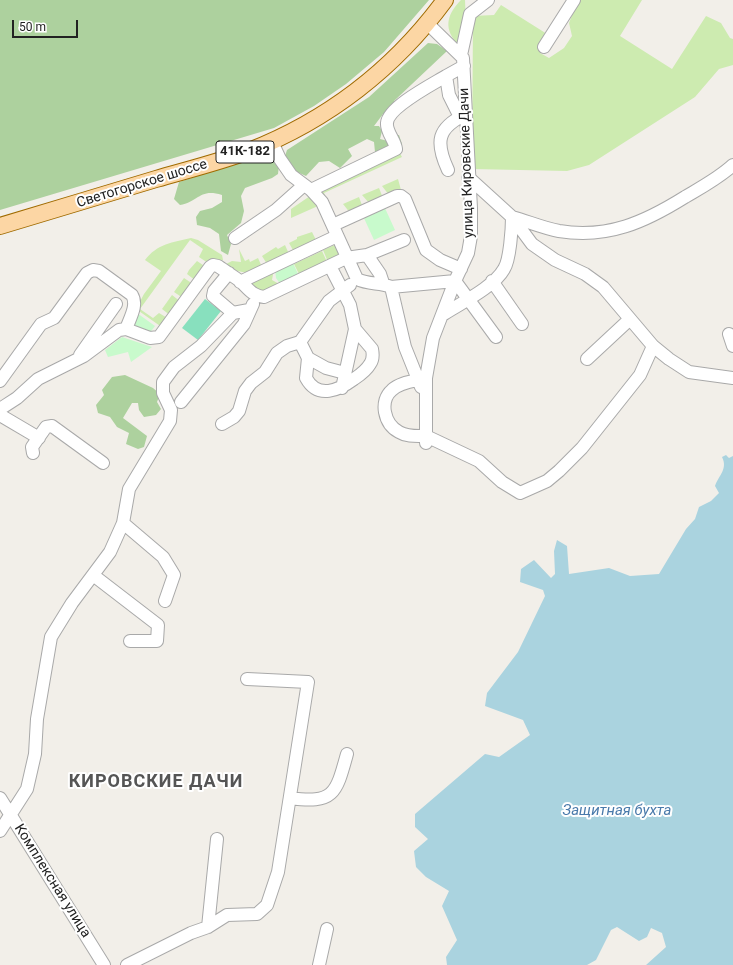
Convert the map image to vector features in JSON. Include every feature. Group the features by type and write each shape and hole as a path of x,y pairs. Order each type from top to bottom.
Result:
{"main road":[{"name":"Светогорское шоссе","path":"0,226 207,164 272,142 319,117 351,96 403,50 445,0"}],"street":[{"name":"улица Кировские Дачи","path":"422,379 433,338 444,314 455,281 468,253 471,208 463,115 463,60 470,14 488,0"},
{"path":"544,47 574,0"},
{"path":"235,238 308,187 396,149 386,124 388,117 397,108 446,76 463,60 427,23"},
{"path":"446,76 449,95 463,115 444,129 440,138 441,156 448,170"},
{"path":"272,142 280,159 291,175 308,187 322,202 346,258 357,279 366,284 387,285 455,281 496,337"},
{"path":"512,217 546,228 568,232 601,232 628,226 662,212 716,178 733,165"},
{"path":"468,177 512,217 532,244 555,260 585,274 603,287 653,346 669,359 689,372 733,378"},
{"path":"240,282 397,196 401,196 405,199 426,250 440,260 461,269"},
{"path":"444,314 492,281 505,269 512,232 512,217"},
{"path":"105,320 123,330 150,338 159,337 210,267 214,265 229,273 257,297 264,297 346,258 367,255 404,240"},
{"path":"367,255 387,285 405,347 422,379 426,399 426,440"},
{"path":"330,266 344,290 350,305 355,329 342,388"},
{"path":"0,381 41,324 54,318 87,273 92,270 99,271 132,295 135,303 123,330 76,360 38,379 18,398 0,409"},
{"path":"229,273 214,291 213,296 233,313"},
{"path":"222,424 234,417 239,411 245,391 251,383 265,372 277,353 287,346 300,342 329,301 357,279"},
{"path":"492,281 522,324"},
{"path":"181,402 244,324 248,310 257,297"},
{"path":"76,360 116,304"},
{"path":"0,831 27,789 34,761 37,719 52,637 72,603 110,552 123,523 129,489 172,416 171,410 163,393 163,382 174,367 201,346 233,313 248,310"},
{"path":"587,359 630,319"},
{"path":"300,342 308,358 306,378 309,383 324,391 332,392 342,388 371,364 373,356 372,349 355,329"},
{"path":"729,334 733,346"},
{"path":"422,379 398,385 386,396 384,404 385,412 393,428 410,437 426,440 479,461 513,490 520,493 547,481 582,448 640,375 653,346"},
{"path":"308,358 326,368 345,373"},
{"path":"0,415 39,438"},
{"path":"33,453 32,447 46,428 52,426 103,463"},
{"path":"123,523 163,557 174,575 165,602"},
{"path":"93,575 158,625 157,641 130,642"},
{"path":"127,965 191,933 208,927 227,915 257,914 267,905 278,872 308,682 247,679"},
{"path":"290,798 323,799 334,792 340,779 347,754"},
{"name":"Комплексная улица","path":"0,798 104,965"},
{"path":"208,927 217,839"},
{"path":"319,965 327,929"}],"green space":[{"path":"0,0 429,0 384,52 346,84 314,106 274,128 0,210"},
{"path":"461,0 465,0 466,24 462,42 456,42 449,31 448,26 450,15"},
{"path":"578,0 642,0 620,36 672,69 706,16 721,23 730,38 733,39 733,65 719,69 695,97 589,165 567,171 472,169 473,16 494,15 501,5 547,34 540,46 540,53 549,58 564,48 572,36 569,23"},
{"path":"428,43 437,44 447,51 394,101 395,106 388,115 383,114 374,126 379,126 382,131 380,139 388,141 395,135 399,135 402,144 380,153 375,152 374,142 367,139 348,149 352,156 340,168 329,161 319,162 306,176 295,171 285,156 287,150 369,97"},
{"path":"398,150 402,157 324,193 325,195 321,194 321,189"},
{"path":"262,155 272,157 279,165 278,174 272,178 245,188 241,196 244,211 241,223 227,235 231,244 228,255 221,251 219,234 210,228 197,225 196,217 200,211 212,208 222,202 222,195 208,193 180,205 174,199 179,182"},
{"path":"398,179 401,190 389,195 382,186"},
{"path":"379,188 383,198 370,204 362,195"},
{"path":"310,196 318,206 291,218 291,209"},
{"path":"359,197 363,208 351,214 343,204"},
{"path":"384,206 395,230 374,240 363,216"},
{"path":"312,232 317,242 294,252 289,243 297,239 297,237"},
{"path":"191,238 198,240 222,255 223,260 219,262 212,258 208,263 199,257 203,249 190,240 140,309 153,318 159,313 169,319 163,328 136,309 144,294 161,271 145,260 155,250 166,244"},
{"path":"337,244 340,252 339,257 328,262 323,250"},
{"path":"285,245 289,254 267,264 262,256 276,247 278,249"},
{"path":"239,249 245,261 249,259 250,262 258,258 262,267 243,272 234,270 224,265 232,261 241,262"},
{"path":"322,251 327,262 300,276 294,264"},
{"path":"197,261 206,267 196,281 187,274"},
{"path":"292,261 299,276 281,285 276,278 275,269"},
{"path":"274,269 272,280 281,285 267,293 251,287 251,281"},
{"path":"184,278 193,284 183,298 174,292"},
{"path":"172,295 181,302 171,316 162,309"},
{"path":"205,299 221,311 198,340 182,328"},
{"path":"137,313 155,326 149,334 135,328 134,322"},
{"path":"122,337 152,347 131,362 128,352 108,357 105,350"},
{"path":"125,375 153,388 160,394 157,402 161,409 156,415 144,417 139,410 138,403 132,403 123,418 147,436 144,447 138,449 126,444 129,433 117,427 110,417 98,413 96,405 104,395 102,390 112,377"}],"water":[{"name":"Защитная бухта","path":"726,455 729,458 733,456 733,965 646,965 666,947 662,933 651,928 647,937 639,941 617,927 611,930 596,960 587,965 447,965 446,957 457,940 442,906 449,891 426,877 416,867 414,851 428,839 415,827 415,814 485,754 499,757 530,735 523,720 485,706 487,693 518,652 545,596 543,590 520,582 521,569 534,560 551,578 555,574 554,551 557,540 567,546 569,574 609,568 630,576 659,574 686,529 695,519 699,507 711,501 719,493 715,486 724,465 722,457"}],"district":[{"name":"КИРОВСКИЕ ДАЧИ","path":"156,782"}]}
